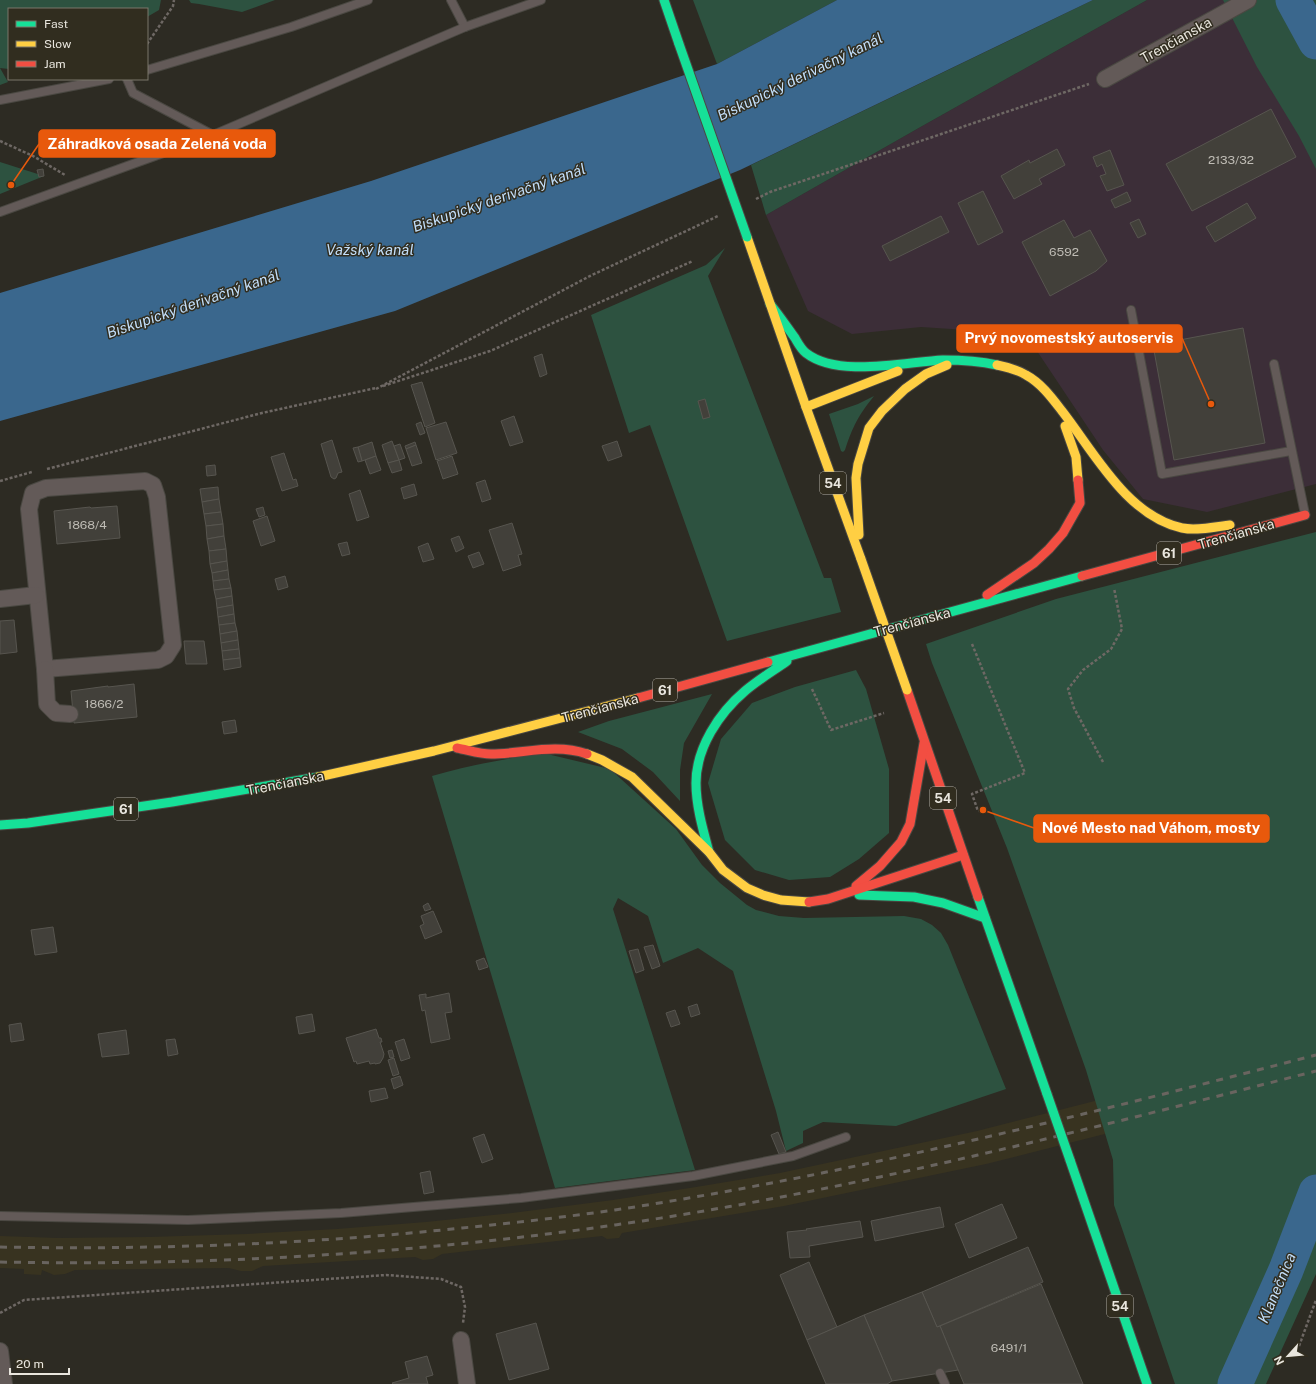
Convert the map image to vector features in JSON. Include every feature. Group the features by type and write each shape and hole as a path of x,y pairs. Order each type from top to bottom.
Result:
{"main road":[{"path":"664,0 806,407 920,363"},
{"path":"770,304 805,352 828,364 848,368 961,359 991,363 1027,375 1038,384 1057,405 1108,472 1132,500 1147,513 1167,523 1181,528 1202,529 1305,515"},
{"path":"861,559 856,478 858,464 869,428 882,411 906,389 926,374 961,359"},
{"path":"970,606 1014,577 1050,550 1063,533 1080,503 1076,457 1057,405"},
{"name":"54","path":"806,407 907,690 1147,1384"},
{"name":"61","path":"1305,515 1316,512"},
{"name":"Trenčianska","path":"0,826 252,790 452,747 568,717 1305,515"},
{"path":"709,852 697,802 696,781 700,756 708,737 722,715 744,692 799,653"},
{"path":"845,894 880,866 901,842 910,824 924,742"},
{"path":"452,747 470,752 490,754 563,748 591,755 607,762 632,777 709,852 723,870 748,888 763,895 781,900 811,902 828,899 963,855"},
{"path":"845,894 914,897 943,903 985,918"}],"street":[{"name":"Trenčianska","path":"1105,79 1247,0"},
{"path":"44,669 158,660 166,656 173,645 157,497 153,485 145,481 137,481 46,488 33,493 29,509 47,704 56,713 70,714"},
{"path":"0,599 36,595"},
{"path":"461,1340 467,1384"},
{"path":"0,1351 4,1384"}],"lane":[{"path":"148,70 291,27 368,0"},
{"path":"452,0 465,27"},
{"path":"0,212 213,135 465,27 542,0"},
{"path":"0,100 104,80"},
{"path":"127,80 133,93 213,135"},
{"path":"1130,310 1162,474 1291,451"},
{"path":"1274,364 1305,515"},
{"path":"0,1216 188,1220 341,1213 521,1198 693,1176 793,1156 846,1137"},
{"path":"940,1373 945,1384"}],"path":[{"path":"148,43 173,6 174,0"},
{"path":"0,141 33,156 63,173 74,185"},
{"path":"41,470 262,413 376,389 490,351 694,261"},
{"path":"0,481 34,472"},
{"path":"1103,762 1074,708 1068,689 1082,670 1111,650 1122,629 1113,584"},
{"path":"972,644 1025,773 972,794 978,812 982,810"},
{"path":"812,689 831,730 884,712"},
{"path":"0,1313 24,1300 402,1276 441,1279 461,1287 465,1307 461,1340"},
{"path":"1299,1346 1316,1300"}],"shaded area":[{"path":"1147,0 1316,0 1316,484 1207,512 1143,499 1103,450 1037,351 997,332 921,327 852,334 808,311 766,215"},
{"path":"1217,1070 1152,1122 986,1164 784,1206 622,1233 619,1238 607,1239 602,1236 442,1254 433,1259 423,1260 415,1257 263,1266 252,1271 241,1271 229,1268 75,1270 65,1274 54,1275 42,1270 41,1275 24,1274 24,1269 0,1268 0,1236 58,1238 149,1237 337,1229 512,1213 613,1200 696,1187 780,1173 977,1131"}],"green space":[{"path":"0,0 161,0 159,10 148,16 148,8 8,8 8,69 0,68"},
{"path":"189,0 275,0 242,12 191,3"},
{"path":"693,0 837,0 717,64"},
{"path":"1093,0 1147,0 766,215 751,165"},
{"path":"1223,0 1316,0 1316,169 1299,136 1257,67"},
{"path":"0,68 8,82 0,85"},
{"path":"0,162 44,176 0,194"},
{"path":"725,248 708,276 824,578 831,578 841,612 727,641 650,425 629,433 591,315 706,265"},
{"path":"874,396 856,422 845,450 843,452 841,451 829,414 858,404"},
{"path":"1316,532 1316,1274 1266,1384 1175,1384 1114,1205 1113,1160 1086,1070 1007,848 932,663 926,644 1056,599"},
{"path":"856,670 866,689 889,769 889,833 859,859 830,877 789,880 755,870 725,840 708,783 721,739 752,703 795,687"},
{"path":"712,694 684,743 680,770 680,801 653,772 622,749 578,732 609,721"},
{"path":"543,753 610,769 676,829 702,865 720,883 747,905 756,910 779,916 804,918 904,916 921,919 932,925 941,933 948,945 1006,1089 896,1126 823,1122 803,1131 803,1143 786,1151 776,1111 733,971 698,948 663,963 648,916 618,898 613,909 695,1170 555,1188 432,776 473,765"}],"water":[{"name":"Važský kanál","path":"837,0 1093,0 740,170 395,311 0,421 0,293 371,181 717,64"}],"building":[{"path":"1271,109 1296,157 1192,211 1166,164"},
{"path":"1057,149 1065,165 1039,179 1042,184 1014,199 1001,176 1029,160 1030,163"},
{"path":"1110,150 1124,185 1107,191 1100,176 1106,174 1102,164 1097,167 1093,157"},
{"path":"43,169 44,176 39,177 37,170"},
{"path":"983,191 1003,232 978,245 958,203"},
{"path":"1127,192 1131,201 1115,208 1111,200"},
{"path":"1247,203 1256,218 1215,242 1206,227"},
{"path":"941,216 949,232 890,261 882,246"},
{"path":"1139,219 1146,234 1138,238 1130,223"},
{"path":"1064,220 1074,238 1090,230 1107,261 1096,271 1050,296 1022,242"},
{"path":"1243,328 1265,443 1174,460 1153,345"},
{"path":"542,354 547,374 540,377 534,357"},
{"path":"422,382 435,423 425,427 411,385"},
{"path":"705,399 710,417 703,419 698,401"},
{"path":"514,416 523,442 510,446 501,421"},
{"path":"421,422 425,433 420,435 416,424"},
{"path":"446,422 457,453 436,460 426,428"},
{"path":"332,440 342,472 338,473 334,479 331,477 321,444"},
{"path":"392,441 399,460 388,463 382,445"},
{"path":"617,441 622,456 608,461 602,446"},
{"path":"372,442 376,456 362,461 358,447"},
{"path":"415,442 416,445 406,449 405,446"},
{"path":"400,444 405,458 399,460 394,446"},
{"path":"416,445 422,463 412,466 406,449"},
{"path":"358,447 362,461 358,462 353,448"},
{"path":"284,453 293,480 296,479 298,486 282,491 271,457"},
{"path":"376,456 381,470 370,474 365,460"},
{"path":"452,456 458,474 443,479 437,461"},
{"path":"399,460 402,470 392,473 388,463"},
{"path":"215,465 216,475 207,476 206,466"},
{"path":"485,480 491,499 482,502 476,483"},
{"path":"414,484 417,495 404,499 401,488"},
{"path":"218,487 219,499 202,502 200,489"},
{"path":"360,490 369,517 357,521 349,494"},
{"path":"219,499 221,512 204,514 202,502"},
{"path":"117,506 120,538 57,544 54,511"},
{"path":"263,507 265,515 259,517 256,509"},
{"path":"221,512 223,524 206,526 204,514"},
{"path":"267,516 275,541 261,546 253,521"},
{"path":"512,523 522,554 518,555 521,565 503,571 489,530"},
{"path":"223,524 224,536 207,539 206,526"},
{"path":"224,536 226,549 209,551 207,539"},
{"path":"459,536 464,548 456,552 451,539"},
{"path":"347,542 350,554 342,556 338,544"},
{"path":"428,543 434,559 423,562 418,547"},
{"path":"226,549 227,561 210,564 209,551"},
{"path":"479,552 484,564 473,568 468,556"},
{"path":"227,561 228,570 212,573 210,564"},
{"path":"228,570 229,579 213,581 212,573"},
{"path":"285,576 288,587 278,590 275,579"},
{"path":"229,579 231,588 214,590 213,581"},
{"path":"231,588 232,596 216,599 214,590"},
{"path":"232,596 233,605 217,608 216,599"},
{"path":"233,605 234,614 218,617 217,608"},
{"path":"234,614 235,623 219,625 218,617"},
{"path":"14,620 17,652 0,654 0,621"},
{"path":"235,623 237,631 220,634 219,625"},
{"path":"237,631 238,640 221,643 220,634"},
{"path":"238,640 239,649 222,651 221,643"},
{"path":"184,641 204,641 207,664 186,664"},
{"path":"239,649 240,658 223,660 222,651"},
{"path":"240,658 241,667 224,670 223,660"},
{"path":"134,684 137,717 74,723 71,691"},
{"path":"235,720 237,732 224,734 222,722"},
{"path":"428,903 431,909 425,911 423,906"},
{"path":"433,911 442,932 425,939 420,926 424,924 421,916"},
{"path":"53,927 57,952 35,955 31,930"},
{"path":"653,945 660,966 652,969 644,947"},
{"path":"638,949 644,970 636,973 629,951"},
{"path":"484,958 488,967 479,970 476,961"},
{"path":"449,993 452,1012 445,1013 450,1039 431,1043 425,1010 422,1011 419,995 426,994 426,998"},
{"path":"697,1004 700,1014 691,1017 688,1007"},
{"path":"675,1010 680,1024 671,1027 666,1013"},
{"path":"312,1014 315,1031 299,1034 296,1017"},
{"path":"21,1023 24,1040 11,1042 9,1025"},
{"path":"376,1029 382,1042 380,1042 384,1054 383,1058 380,1063 370,1064 369,1061 357,1064 356,1061 354,1062 346,1038"},
{"path":"126,1030 129,1054 102,1057 98,1034"},
{"path":"175,1039 178,1054 168,1056 166,1040"},
{"path":"404,1039 410,1058 401,1061 395,1042"},
{"path":"392,1050 394,1057 390,1058 388,1051"},
{"path":"394,1058 399,1074 393,1076 388,1060"},
{"path":"400,1076 403,1085 394,1089 391,1079"},
{"path":"385,1088 388,1098 371,1102 369,1091"},
{"path":"778,1132 786,1152 779,1154 771,1135"},
{"path":"484,1134 493,1159 482,1163 473,1138"},
{"path":"430,1171 434,1192 424,1194 420,1173"},
{"path":"1002,1204 1017,1238 969,1258 955,1224"},
{"path":"940,1207 944,1227 875,1241 871,1221"},
{"path":"860,1221 863,1237 809,1246 810,1257 790,1258 787,1232"},
{"path":"1028,1247 1043,1282 937,1327 922,1292"},
{"path":"809,1262 837,1327 807,1340 780,1275"},
{"path":"1041,1284 1083,1384 964,1384 940,1326"},
{"path":"922,1292 937,1327 940,1326 958,1370 892,1381 864,1315"},
{"path":"864,1315 892,1381 887,1384 826,1384 807,1340"},
{"path":"536,1323 549,1369 509,1380 496,1334"},
{"path":"427,1356 433,1375 426,1377 428,1384 392,1383 409,1378 405,1362"}],"waterway":[{"name":"Klanečnica","path":"1293,0 1316,42"},
{"name":"Klanečnica","path":"1235,1384 1286,1270 1316,1192"}],"railway":[{"path":"0,1247 174,1247 289,1242 405,1234 539,1220 615,1210 792,1179 967,1142 1316,1055"},
{"path":"0,1262 154,1262 308,1256 462,1244 615,1225 704,1211 880,1177 1055,1137 1316,1071"}],"traffic: fast":[{"path":"664,0 679,44"},
{"path":"679,44 747,237"},
{"path":"770,304 804,351 820,361 853,367 872,367 943,360 970,361 997,365"},
{"path":"768,662 1082,576"},
{"path":"709,852 700,818 696,792 697,770 705,744 718,721 735,700 755,683 787,661"},
{"path":"0,825 28,823 172,802 318,777"},
{"path":"859,895 914,897 943,903 985,918"},
{"path":"978,897 1047,1094"},
{"path":"1047,1094 1070,1160"},
{"path":"1070,1160 1147,1384"}],"traffic: slow":[{"path":"747,237 806,407"},
{"path":"859,535 856,478 858,464 869,428 882,411 905,389 926,374 947,365"},
{"path":"997,365 1023,373 1041,386 1062,411 1113,480 1128,497 1145,510 1162,521 1182,528 1200,529 1230,525"},
{"path":"861,559 806,407 898,371"},
{"path":"1065,426 1076,457 1078,480"},
{"path":"861,559 907,690"},
{"path":"318,777 434,751 638,698"},
{"path":"587,754 602,760 632,777 709,852 723,870 747,888 763,895 781,900 809,902"}],"traffic: jam":[{"path":"987,595 1034,563 1063,533 1080,503 1078,480"},
{"path":"1082,576 1305,515"},
{"path":"638,698 768,662"},
{"path":"907,690 978,897"},
{"path":"856,886 880,866 901,842 910,824 924,743"},
{"path":"457,748 487,754 503,754 551,749 563,749 587,754"},
{"path":"809,902 828,899 963,855"}],"place":[{"name":"Záhradková osada Zelená voda","path":"11,185"},
{"name":"Prvý novomestský autoservis","path":"1211,404"},
{"name":"Nové Mesto nad Váhom, mosty","path":"983,810"}],"water label":[{"name":"Biskupický derivačný kanál","path":"800,77"},
{"name":"Biskupický derivačný kanál","path":"499,198"},
{"name":"Biskupický derivačný kanál","path":"193,304"}]}
